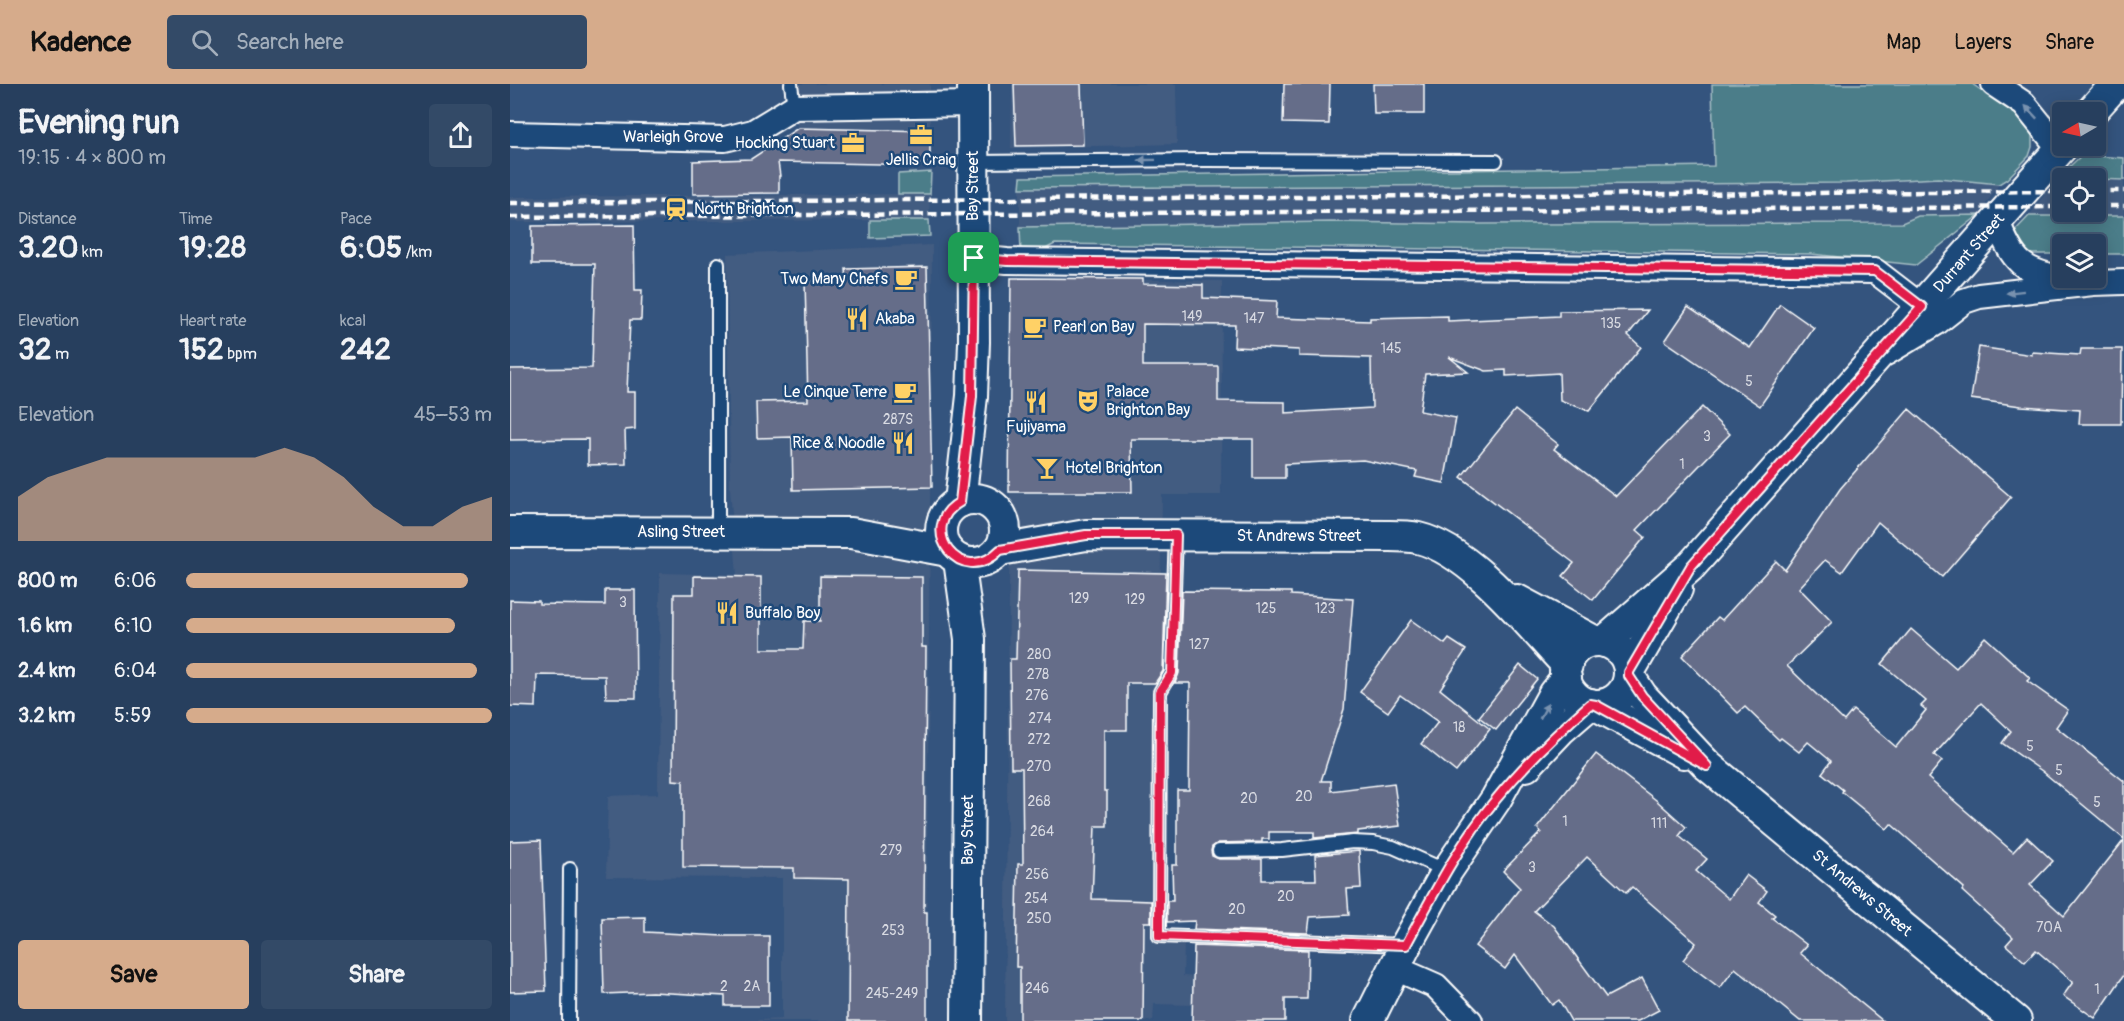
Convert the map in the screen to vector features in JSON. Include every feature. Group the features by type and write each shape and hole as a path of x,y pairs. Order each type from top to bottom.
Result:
{"street":[{"path":"1994,84 2024,104 2052,137"},
{"path":"2100,102 2116,84"},
{"name":"Warleigh Grove","path":"510,134 725,139 753,132 793,96 973,94"},
{"name":"Bay Street","path":"973,94 973,509"},
{"name":"Durrant Street","path":"1691,566 2053,156"},
{"path":"1997,220 2007,246 2022,266 2043,276 2052,277"},
{"path":"974,258 1007,261 1875,271 1922,307"},
{"path":"2106,283 2124,282"},
{"path":"1874,360 1936,323 1964,301 1979,296 2052,288"},
{"path":"973,509 1005,529 1004,540 973,556 941,533 973,509"},
{"name":"Asling Street","path":"851,533 973,509"},
{"name":"St Andrews Street","path":"973,509 1086,535"},
{"name":"Asling Street","path":"510,532 851,533 973,556"},
{"name":"St Andrews Street","path":"973,556 1086,535 1418,538 1438,546 1496,588 1599,642"},
{"name":"Bay Street","path":"967,1021 970,639 973,556"},
{"path":"1368,1021 1400,956 1447,871 1496,799 1577,649 1599,642 1691,566"},
{"path":"1496,799 1560,730 1593,705 1614,700 1626,686 1629,674 1691,566"},
{"name":"St Andrews Street","path":"1496,588 1566,671"},
{"path":"1599,642 1614,646 1621,653 1627,662 1629,674"},
{"path":"1566,671 1574,695 1593,705"},
{"name":"St Andrews Street","path":"1629,674 1642,696 1707,766 2016,1021"},
{"name":"St Andrews Street","path":"1593,705 1707,766"},
{"path":"1400,956 1436,986 1470,1021"}],"lane":[{"path":"973,162 1496,161"},
{"path":"718,264 718,531"},
{"path":"1176,535 1172,673 1160,692 1159,936 1400,956"},
{"path":"1219,850 1282,850 1353,842 1373,843 1393,847 1447,871"},
{"path":"569,1021 570,869"}],"shaded area":[{"path":"786,84 930,84 930,165 759,155 798,128"},
{"path":"1012,84 1176,84 1177,144 1011,148"},
{"path":"1939,178 1999,184 1979,215 1919,216 1902,223 1331,222 1020,227 1020,188 1846,183"},
{"path":"2106,180 2124,180 2124,216 2106,216"},
{"path":"2052,184 2052,216 2029,216"},
{"path":"930,194 929,220 510,222 510,197"},
{"path":"932,245 926,1021 734,1021 782,1019 782,878 606,877 608,796 658,794 660,573 737,575 730,488 727,254"},
{"path":"1012,278 1222,281 1221,495 1162,495 1160,620 1155,638 1153,942 1184,944 1183,976 1196,977 1195,1005 1154,1004 1153,1021 1005,1021"}],"green space":[{"path":"1712,84 1972,84 2020,117 2029,127 2032,147 2029,156 2007,179 1999,184 1938,178 1846,183 1020,188 1021,177 1714,166"},
{"path":"2081,156 2124,158 2124,180 2106,179 2106,168 2068,168"},
{"path":"931,172 930,194 898,194 898,174"},
{"path":"1979,215 1916,265 1811,254 1055,244 1035,254 1021,253 1020,227 1331,222 1902,223 1918,216"},
{"path":"2029,216 2052,216 2052,222 2106,222 2106,216 2124,216 2124,254 2106,254 2106,234 2052,234 2052,254 2028,254 2011,235"},
{"path":"870,220 929,220 930,236 870,238"}],"building":[{"path":"1014,84 1081,84 1083,145 1016,146"},
{"path":"1284,84 1330,84 1329,124 1283,123"},
{"path":"1373,84 1424,84 1424,114 1374,114"},
{"name":"Hocking Stuart","path":"798,128 930,131 930,165 778,162 779,193 693,194 693,161 751,159"},
{"path":"634,225 635,290 642,290 641,320 630,320 627,392 635,392 635,429 625,430 626,464 588,465 588,439 510,440 510,369 592,368 595,264 532,264 532,226"},
{"path":"927,267 932,487 793,490 792,437 757,438 756,402 808,401 805,281 847,281 846,269"},
{"path":"1011,278 1143,279 1143,284 1203,285 1203,298 1277,301 1276,318 1370,321 1370,318 1448,316 1448,321 1559,316 1559,311 1648,310 1628,335 1641,347 1589,411 1560,400 1559,373 1506,376 1506,370 1486,371 1449,357 1468,372 1425,374 1420,411 1456,418 1444,483 1415,477 1417,471 1363,460 1285,464 1285,478 1253,478 1253,439 1131,439 1132,492 1009,492","holes":["1143,324 1235,325 1234,347 1299,350 1299,356 1371,358 1372,408 1285,413 1285,402 1218,401 1218,366 1143,366"]},
{"path":"1780,304 1814,328 1760,406 1665,341 1688,307 1750,348"},
{"path":"1979,347 2032,355 2032,352 2080,355 2081,349 2122,349 2121,424 2079,424 2080,410 2021,406 1971,399"},
{"path":"1702,407 1730,434 1637,530 1645,537 1593,600 1563,576 1574,563 1461,477 1515,410 1558,444 1554,449 1616,496"},
{"path":"1909,409 2011,497 1942,577 1878,522 1842,572 1825,560 1799,588 1832,622 1787,666 1844,721 1853,710 1896,747 1926,710 1921,706 1926,701 1882,664 1911,629 1956,668 1985,637 2030,678 2027,681 2068,710 2056,727 2124,781 2124,839 2042,771 2002,743 2011,731 1981,703 1934,755 1942,761 1928,778 2013,852 2027,837 2053,861 2030,885 2064,916 2124,840 2124,975 2095,1018 2063,996 2073,982 2036,950 2025,962 2006,945 2013,937 1962,891 1964,888 1891,824 1887,829 1822,773 1831,761 1808,742 1799,752 1781,738 1779,740 1745,707 1738,713 1682,656 1718,617 1722,620 1776,561 1785,570 1840,489"},
{"path":"1018,570 1166,573 1163,671 1155,683 1127,683 1127,730 1104,730 1104,791 1107,791 1107,826 1095,826 1092,899 1151,901 1151,922 1144,922 1143,1021 1020,1021 1020,967 1016,967 1018,864 1023,864 1022,768 1011,768 1010,659 1016,659"},
{"path":"694,576 761,577 761,649 803,649 804,621 820,621 820,576 922,577 922,647 926,647 924,912 927,912 927,1021 848,1021 849,879 794,878 794,868 683,867 683,781 673,780 674,594 694,594"},
{"path":"605,590 635,590 636,698 606,698 605,676 537,675 536,707 510,706 510,600 539,601 539,604 605,605"},
{"path":"1182,591 1291,592 1291,595 1353,599 1344,709 1321,781 1331,781 1331,791 1394,783 1400,826 1358,831 1358,834 1314,838 1314,832 1269,832 1269,839 1262,839 1262,842 1218,843 1212,847 1211,851 1212,856 1219,859 1262,859 1262,880 1316,880 1315,855 1359,851 1361,888 1347,889 1349,915 1310,917 1308,933 1194,929 1195,921 1167,922 1167,901 1173,901 1172,865 1177,865 1177,790 1189,790 1190,683 1175,683 1179,673"},
{"path":"1411,620 1445,644 1449,639 1466,650 1440,689 1490,729 1456,772 1421,744 1438,722 1400,695 1388,712 1360,692"},
{"path":"1520,665 1537,679 1496,730 1479,717"},
{"path":"1596,754 1656,800 1686,827 1679,836 1707,859 1696,871 1729,899 1746,875 1767,891 1759,902 1775,915 1772,918 1807,945 1800,953 1883,1021 1800,1021 1735,968 1720,988 1683,960 1696,943 1632,887 1626,893 1587,857 1534,911 1554,926 1606,997 1642,978 1659,1010 1638,1021 1571,1021 1559,1000 1552,1005 1515,955 1505,969 1475,946 1520,888 1503,871 1541,832 1537,828"},
{"path":"541,840 546,991 510,992 510,841"},
{"path":"645,917 645,932 769,936 769,1006 725,1006 725,996 652,992 604,994 602,918"},
{"path":"1194,946 1308,950 1307,999 1285,999 1285,1021 1192,1021"}],"railway":[{"path":"510,203 2052,191"},
{"path":"2106,191 2124,191"},
{"path":"2106,206 2124,206"},
{"path":"510,217 2052,207"}],"place":[{"name":"Jellis Craig","path":"921,135"},
{"name":"Hocking Stuart","path":"853,143"},
{"name":"North Brighton","path":"676,209"},
{"name":"Two Many Chefs","path":"906,279"},
{"name":"Akaba","path":"857,319"},
{"name":"Pearl on Bay","path":"1035,327"},
{"name":"Le Cinque Terre","path":"905,392"},
{"name":"Palace Brighton Bay","path":"1088,401"},
{"name":"Fujiyama","path":"1036,402"},
{"name":"Rice & Noodle","path":"903,443"},
{"name":"Hotel Brighton","path":"1047,468"},
{"name":"Buffalo Boy","path":"727,613"}],"route":[{"path":"974,258 1007,261 1875,271 1922,307 1691,566 1629,672 1629,676 1642,696 1707,766 1596,705 1590,704 1560,730 1496,799 1447,871 1406,945 1159,936 1160,692 1172,673 1176,535 1086,535 1000,550 993,557 976,564 960,560 948,550 943,542 942,524 949,510 960,502 972,396 974,258"}]}
